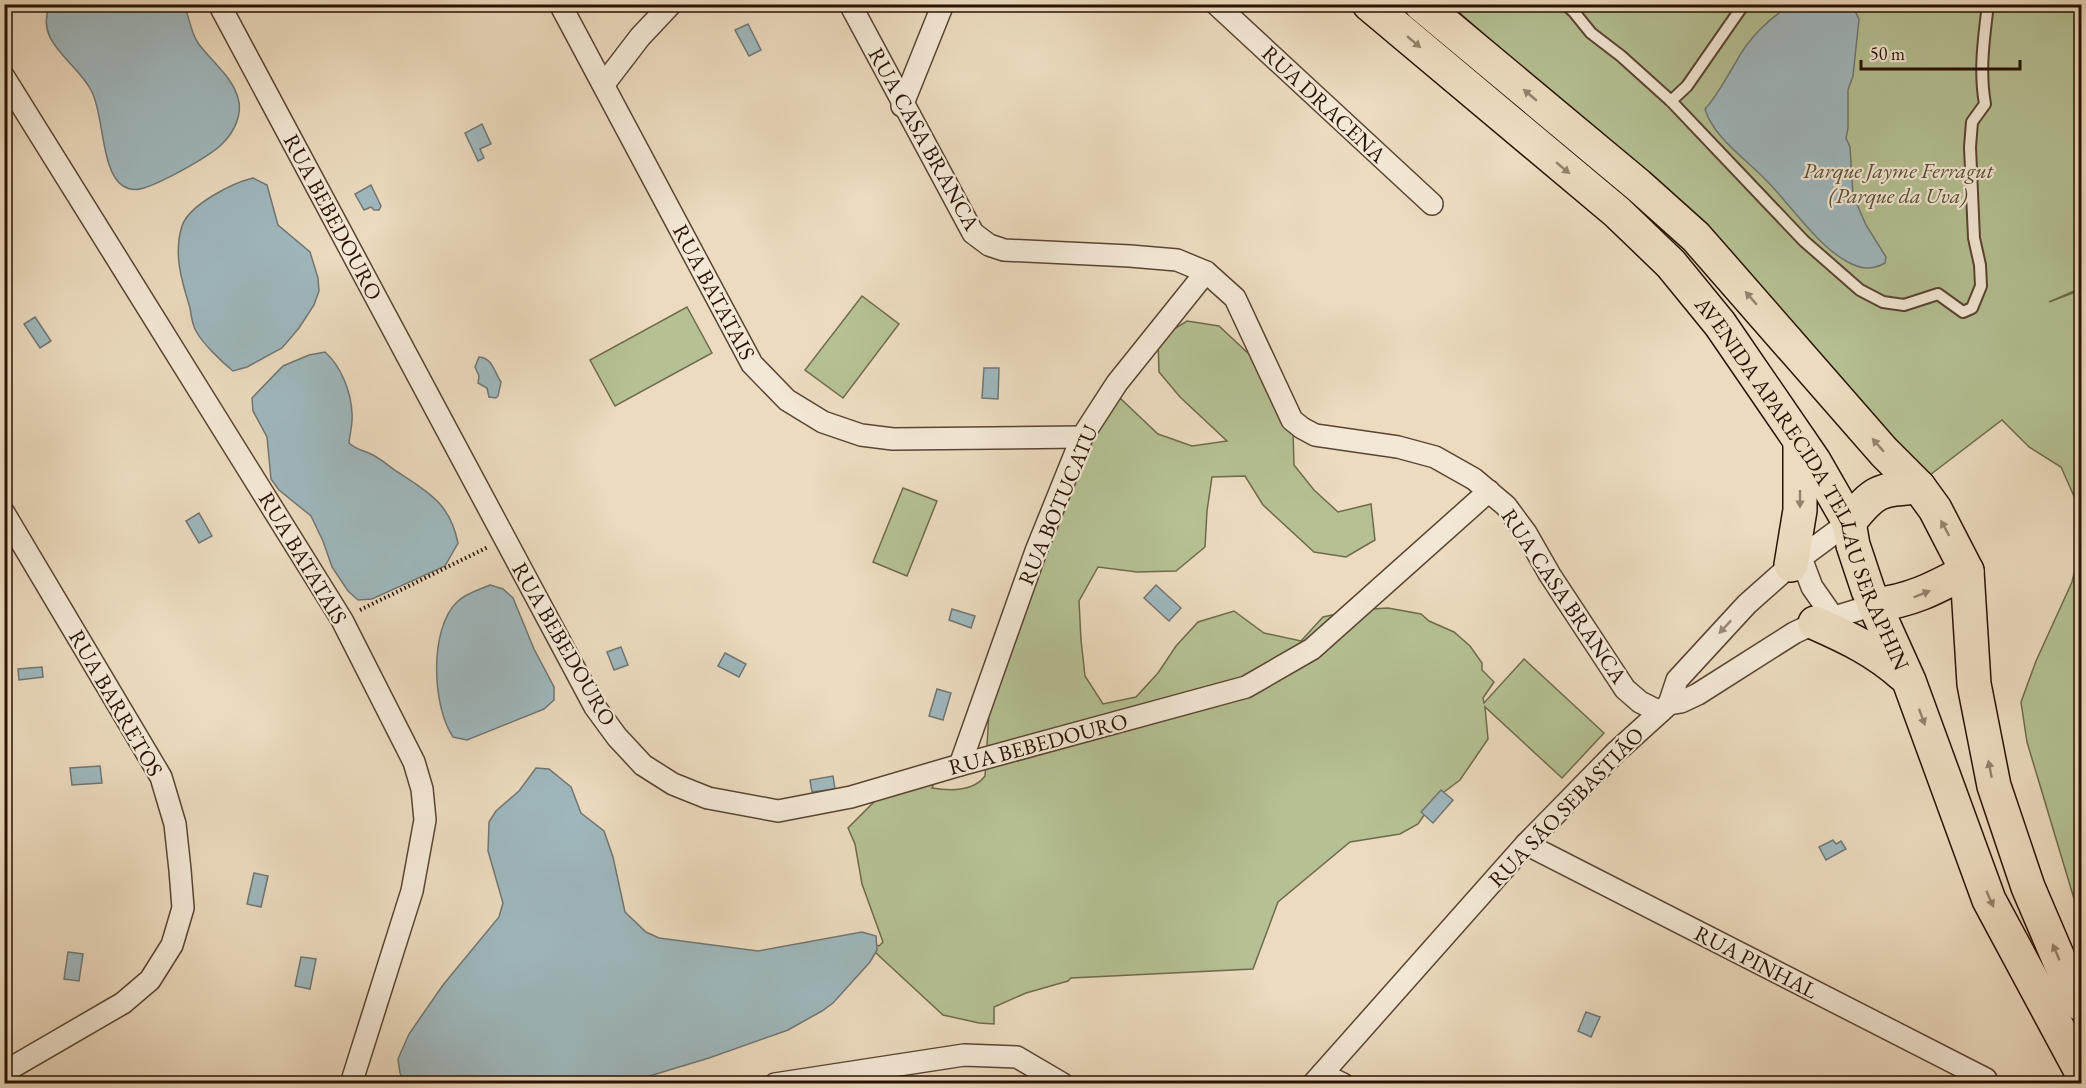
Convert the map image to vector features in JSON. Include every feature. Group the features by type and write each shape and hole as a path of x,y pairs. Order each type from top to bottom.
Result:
{"main road":[{"name":"AVENIDA APARECIDA TELLAU SERAPHIN","path":"1369,4 1617,212 1671,264 1720,324 1814,461 1849,522 1853,545 1874,605 1909,681 1989,900 2082,1072"},
{"name":"AVENIDA APARECIDA TELLAU SERAPHIN","path":"1421,4 1638,185 1696,237 1884,452 1919,487 1935,509 1967,571 1974,684 1994,786 2028,887 2069,983 2082,1005"},
{"path":"1796,562 1800,510 1800,441"},
{"path":"1849,522 1870,497 1886,490 1919,487"},
{"path":"1874,605 1907,600 1934,589 1967,571"},
{"path":"1824,620 1885,659 1909,681"}],"street":[{"name":"RUA BEBEDOURO","path":"219,4 595,707 617,737 643,765 673,784 708,798 778,811 851,797 1246,687 1312,649 1489,491"},
{"name":"RUA BATATAIS","path":"560,4 752,364 787,400 823,422 861,435 893,439 1082,437"},
{"path":"604,84 640,37 671,4"},
{"name":"RUA CASA BRANCA","path":"849,4 902,106 973,233 989,245 1004,250 1177,260 1206,272 1235,298 1292,420 1315,435 1398,447 1435,457 1474,478 1506,506 1526,532 1550,575 1625,689 1640,702 1664,708"},
{"path":"902,106 943,4"},
{"name":"RUA DRACENA","path":"1216,4 1432,204"},
{"name":"RUA BATATAIS","path":"4,76 342,620 414,762 422,789 425,820 412,891 351,1083"},
{"name":"RUA BOTUCATU","path":"960,765 1036,551 1082,437 1117,383 1206,272"},
{"name":"RUA BARRETOS","path":"4,513 161,777 175,824 183,908 172,945 150,980 123,1003 4,1072"},
{"path":"1664,708 1677,680 1747,604 1796,562 1849,522"},
{"path":"1796,562 1812,587 1824,620"},
{"name":"RUA SÃO SEBASTIÃO","path":"1318,1078 1526,844 1616,752 1664,708 1698,694 1780,641 1824,620 1874,605"},
{"name":"RUA PINHAL","path":"1526,844 1986,1079"},
{"path":"775,1083 963,1055 1017,1057 1063,1083"},
{"path":"1318,1078 1343,1083"}],"lane":[{"path":"1565,4 1592,33 1671,101 1804,241 1860,290 1883,302 1904,305 1938,294 1963,312 1972,308 1981,286 1980,265 1974,238 1970,147 1972,122 1984,104 1981,64 1988,4"},
{"path":"1671,101 1687,86 1744,4"}],"path":[{"path":"342,620 505,539"}],"green space":[{"name":"Parque Jayme Ferragut (Parque da Uva)","path":"1451,5 2081,5 2081,288 2049,302 2081,290 2081,539 2077,503 2061,467 2029,447 2002,420 1922,481 1523,69"},
{"path":"862,296 899,324 843,398 805,370"},
{"path":"687,307 712,353 615,406 590,360"},
{"path":"1187,321 1219,326 1267,371 1293,432 1294,465 1314,490 1338,512 1371,504 1375,540 1346,557 1314,552 1263,505 1245,476 1212,477 1205,547 1176,571 1137,572 1098,567 1079,601 1085,676 1103,704 1136,697 1198,622 1234,611 1264,633 1301,641 1323,617 1355,610 1388,608 1421,614 1429,621 1454,632 1470,646 1482,663 1482,670 1494,682 1483,698 1484,703 1524,659 1604,733 1562,778 1485,707 1488,739 1460,780 1436,798 1418,824 1400,834 1350,842 1278,902 1253,969 1071,978 1068,981 1026,993 994,1007 994,1024 943,1015 863,941 879,946 883,942 862,884 855,844 848,828 877,799 935,781 932,788 946,790 968,788 985,776 989,713 1094,401 1121,399 1158,434 1192,446 1227,441 1180,397 1159,372 1158,339"},
{"path":"903,488 937,501 907,576 873,562"},
{"path":"2081,544 2082,922 2027,742 2021,702 2036,661 2072,582"},
{"path":"974,1079 1004,1083 909,1083"}],"water":[{"path":"50,5 184,5 196,39 231,83 238,98 238,116 231,134 217,149 171,176 140,189 123,186 111,169 92,92 59,52 47,30 46,18"},
{"path":"1791,5 1852,5 1859,19 1853,76 1848,90 1846,138 1850,147 1853,195 1866,225 1886,257 1885,263 1875,267 1866,268 1851,264 1824,245 1765,179 1722,138 1705,109 1753,37"},
{"path":"748,24 761,50 749,56 735,30"},
{"path":"482,124 491,144 480,149 484,158 478,161 465,133"},
{"path":"253,178 267,185 278,225 310,252 318,278 319,291 314,305 282,348 247,367 233,371 207,347 195,328 178,257 179,236 186,218 193,210 223,190"},
{"path":"371,185 381,206 379,210 371,207 364,210 355,194"},
{"path":"35,317 51,341 40,348 24,324"},
{"path":"325,352 336,364 350,397 352,424 349,443 355,448 370,453 428,492 449,518 458,543 445,566 372,599 358,600 348,591 332,567 311,516 279,490 271,479 267,437 253,411 252,398 283,366 309,355"},
{"path":"479,357 490,363 501,382 496,398 489,397 487,388 478,383 479,376 475,367"},
{"path":"984,368 999,368 998,399 982,398"},
{"path":"199,513 212,536 199,543 186,521"},
{"path":"490,585 503,589 513,598 534,649 554,687 554,700 544,709 467,740 453,737 446,723 438,688 438,648 448,614 457,602 468,594"},
{"path":"1156,585 1181,608 1169,621 1144,598"},
{"path":"952,609 975,616 971,628 949,620"},
{"path":"621,647 628,665 614,670 607,652"},
{"path":"725,653 746,664 739,677 718,666"},
{"path":"42,667 43,677 19,680 18,669"},
{"path":"937,689 951,693 943,720 929,716"},
{"path":"100,766 102,783 72,785 70,768"},
{"path":"536,768 549,769 571,787 581,813 604,831 613,857 625,912 646,932 659,938 758,951 862,932 876,936 877,950 870,962 833,1003 788,1030 625,1084 405,1083 400,1073 398,1059 409,1034 443,985 499,917 503,903 488,851 489,822 496,811 519,791"},
{"path":"833,776 835,789 812,792 810,780"},
{"path":"1441,790 1453,800 1433,823 1421,812"},
{"path":"1833,840 1836,844 1841,841 1846,849 1826,860 1819,847"},
{"path":"254,873 268,876 261,907 247,904"},
{"path":"68,952 83,954 79,981 64,979"},
{"path":"301,957 316,959 310,989 295,986"},
{"path":"1586,1012 1600,1017 1591,1037 1578,1031"},
{"path":"273,1077 273,1083 244,1083 244,1078"}]}
